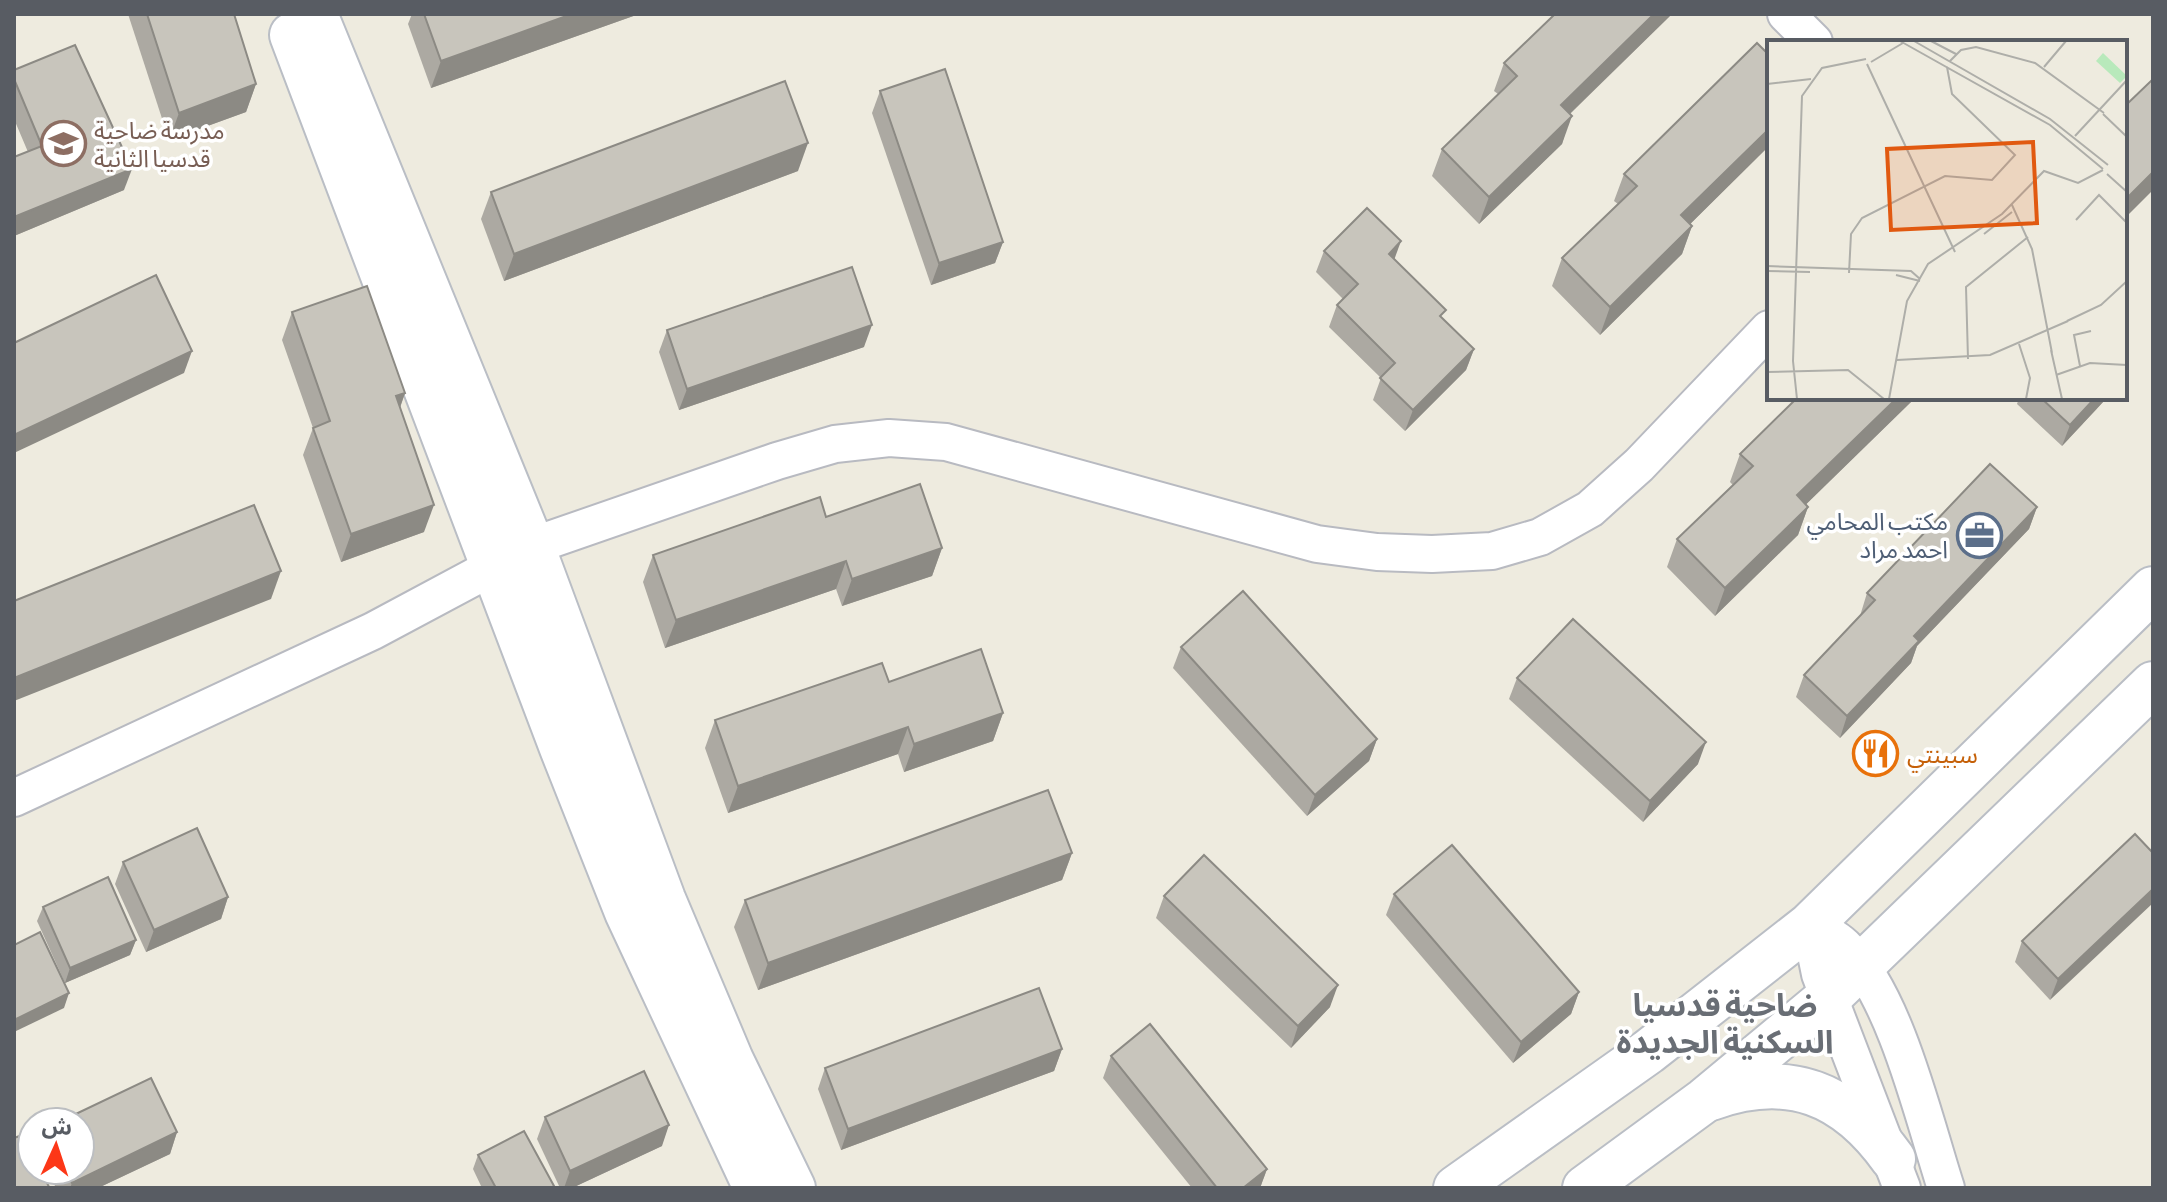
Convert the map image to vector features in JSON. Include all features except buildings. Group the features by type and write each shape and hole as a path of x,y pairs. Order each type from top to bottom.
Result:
{"street":[{"path":"284,14 562,748 645,905 716,1066 756,1188"},
{"path":"315,14 532,546 602,732 645,905"},
{"path":"1786,14 1812,40"},
{"path":"14,798 373,631 532,546 835,444 889,438 946,442 1317,544 1377,552 1432,554 1492,551 1540,537 1590,509 1639,465 1767,331"},
{"path":"1456,1188 1648,1052 1810,925 2153,589"},
{"path":"1585,1188 1705,1100 1829,997 2153,684"},
{"path":"562,748 602,732"},
{"path":"1810,925 1829,934 1861,966 1896,1035 1946,1188"},
{"path":"1810,925 1814,950 1829,997 1898,1174"},
{"path":"716,1066 793,1188"},
{"path":"1705,1100 1735,1090 1765,1085 1796,1088 1826,1097 1852,1113 1875,1134 1898,1174"}],"place":[{"name":"مدرسة ضاحية قدسيا الثانية","path":"63,144"},
{"name":"مكتب المحامي احمد مراد","path":"1979,535"},
{"name":"سبينتي","path":"1876,754"}],"district":[{"name":"ضاحية قدسيا السكنية الجديدة","path":"1725,1022"}]}
